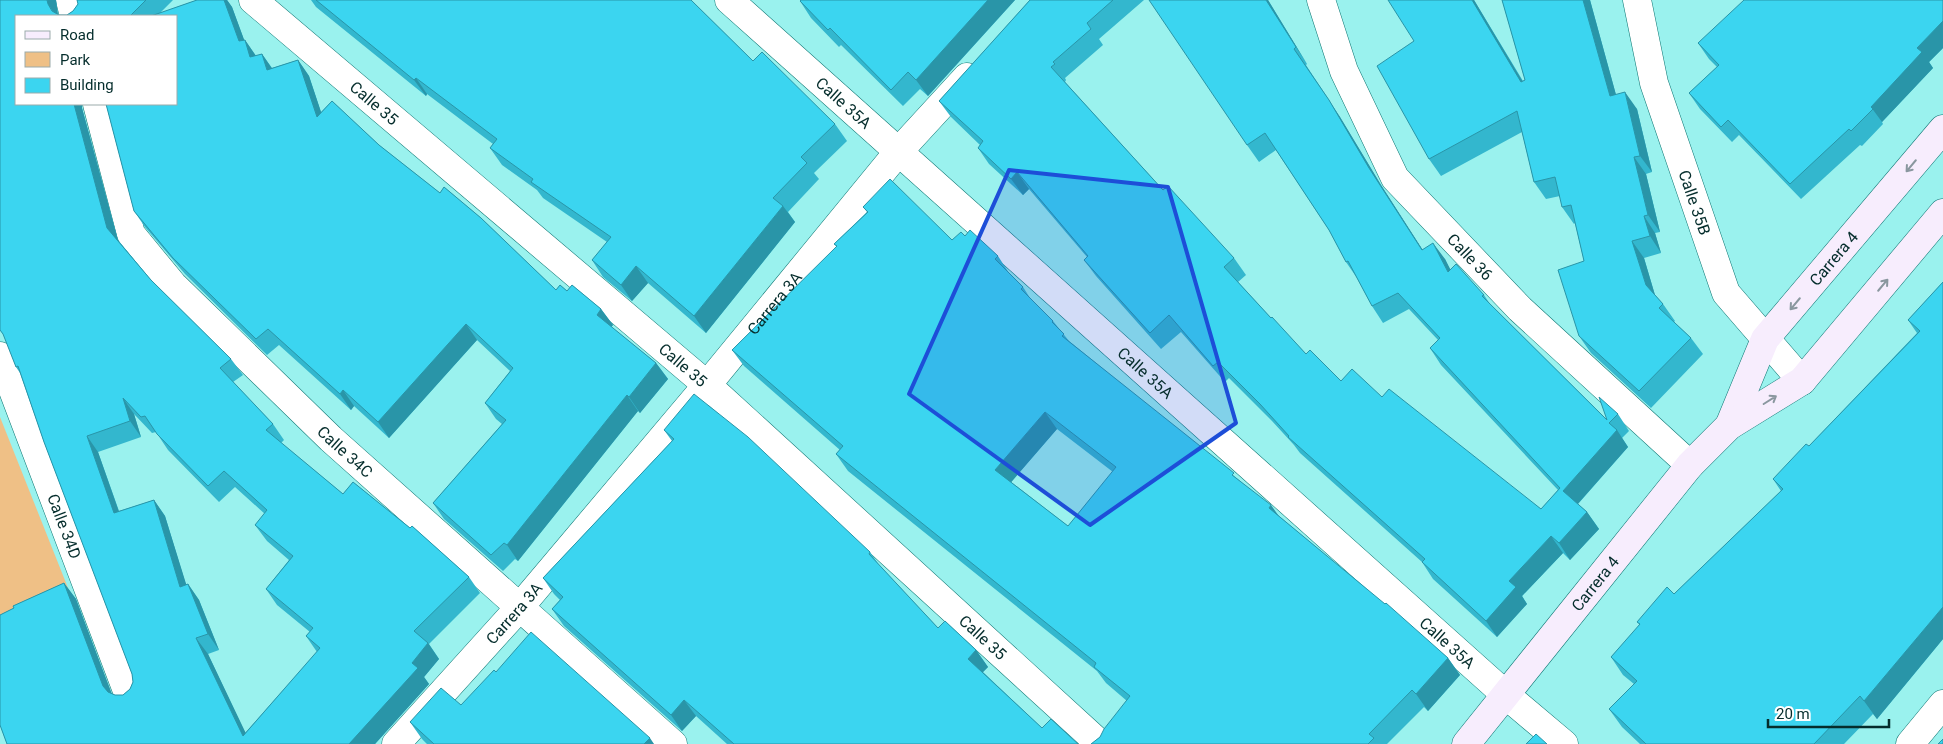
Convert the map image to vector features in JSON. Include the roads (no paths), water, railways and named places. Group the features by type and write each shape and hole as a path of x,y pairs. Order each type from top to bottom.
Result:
{"street":[{"path":"70,0 74,15"},
{"name":"Calle 35","path":"253,0 707,385 1100,744"},
{"name":"Calle 35A","path":"729,0 1506,695 1564,744"},
{"name":"Calle 36","path":"1321,0 1344,71 1395,178 1520,309 1690,465"},
{"name":"Calle 35B","path":"1637,0 1654,83 1726,293 1802,380"},
{"name":"Carrera 3A","path":"396,744 519,608 707,385 899,151 984,58"},
{"name":"Calle 34C","path":"97,105 132,234 173,285 331,439 673,744"},
{"name":"Carrera 4","path":"1729,426 1765,339 1938,144"},
{"name":"Carrera 4","path":"1466,744 1690,465 1729,426 1802,380 1943,213"},
{"name":"Calle 34D","path":"0,356 129,696"},
{"path":"1910,744 1943,704"}]}
